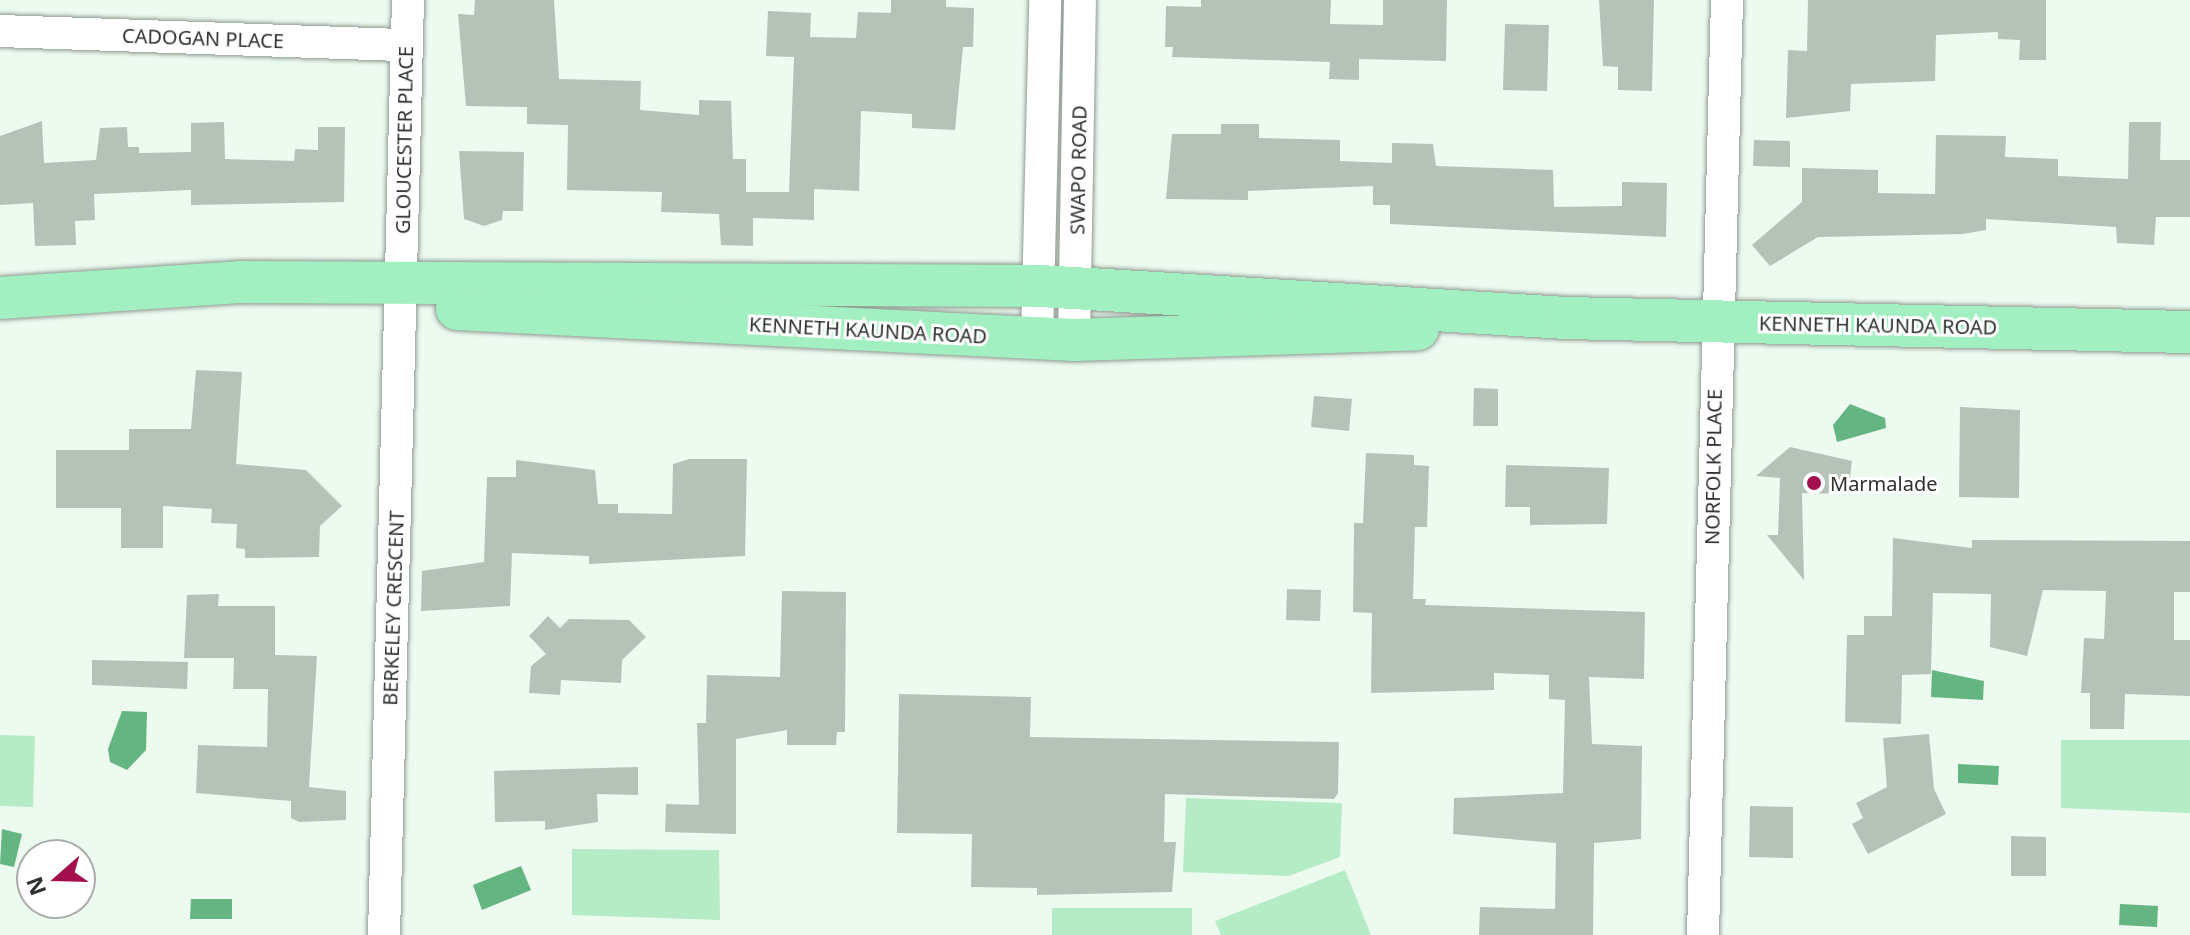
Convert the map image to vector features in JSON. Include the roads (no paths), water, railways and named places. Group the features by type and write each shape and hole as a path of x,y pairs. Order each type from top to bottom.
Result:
{"main road":[{"name":"KENNETH KAUNDA ROAD","path":"0,298 170,289 401,293 1058,287 1566,318 2190,332"},
{"name":"KENNETH KAUNDA ROAD","path":"401,293 1056,339 1566,318"}],"street":[{"name":"GLOUCESTER PLACE","path":"401,293 408,0"},
{"name":"SWAPO ROAD","path":"1045,0 1058,287"},
{"name":"SWAPO ROAD","path":"1056,339 1080,0"},
{"name":"NORFOLK PLACE","path":"1703,935 1716,321 1727,0"},
{"name":"CADOGAN PLACE","path":"0,31 407,45"},
{"name":"BERKELEY CRESCENT","path":"384,935 401,293"}],"place":[{"name":"Marmalade","path":"1814,483"}]}
